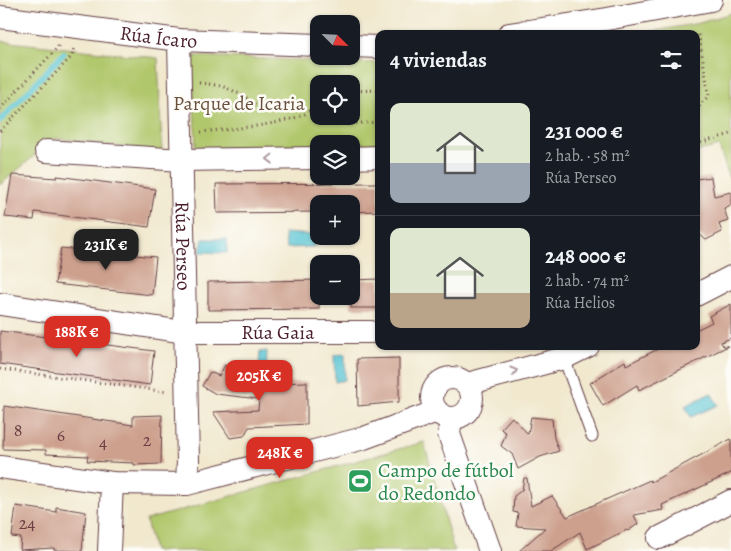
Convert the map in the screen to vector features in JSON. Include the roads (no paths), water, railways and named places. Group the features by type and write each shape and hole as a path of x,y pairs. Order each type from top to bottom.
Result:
{"street":[{"path":"558,30 608,26 707,0"},
{"name":"Rúa Ícaro","path":"0,17 26,10 69,25 179,40 310,45"},
{"name":"Rúa Perseo","path":"179,40 187,484"},
{"path":"360,46 375,46"},
{"path":"46,151 182,160 310,158"},
{"path":"360,158 375,157"},
{"path":"700,293 731,276"},
{"path":"0,304 184,332"},
{"name":"Rúa Gaia","path":"184,332 370,332"},
{"path":"467,384 564,358 580,350"},
{"path":"0,467 112,483 187,484 444,415 458,417 466,413 470,407 472,394 467,384 456,378 449,378 436,385 432,395 433,402 444,415 490,551"},
{"path":"109,551 112,483"},
{"path":"660,538 731,501"}],"lane":[{"path":"564,358 592,436"}],"water":[{"path":"284,233 310,235 310,245 314,245 314,247 286,248"},
{"path":"203,239 227,239 227,253 200,252"},
{"path":"267,351 266,378 258,380 260,352"},
{"path":"345,354 345,380 335,382 334,355"},
{"path":"711,393 718,405 691,417 685,406"}],"waterway":[{"path":"0,121 64,53"}],"place":[{"name":"Campo de fútbol do Redondo","path":"360,481"}],"park label":[{"name":"Parque de Icaria","path":"239,103"}]}
